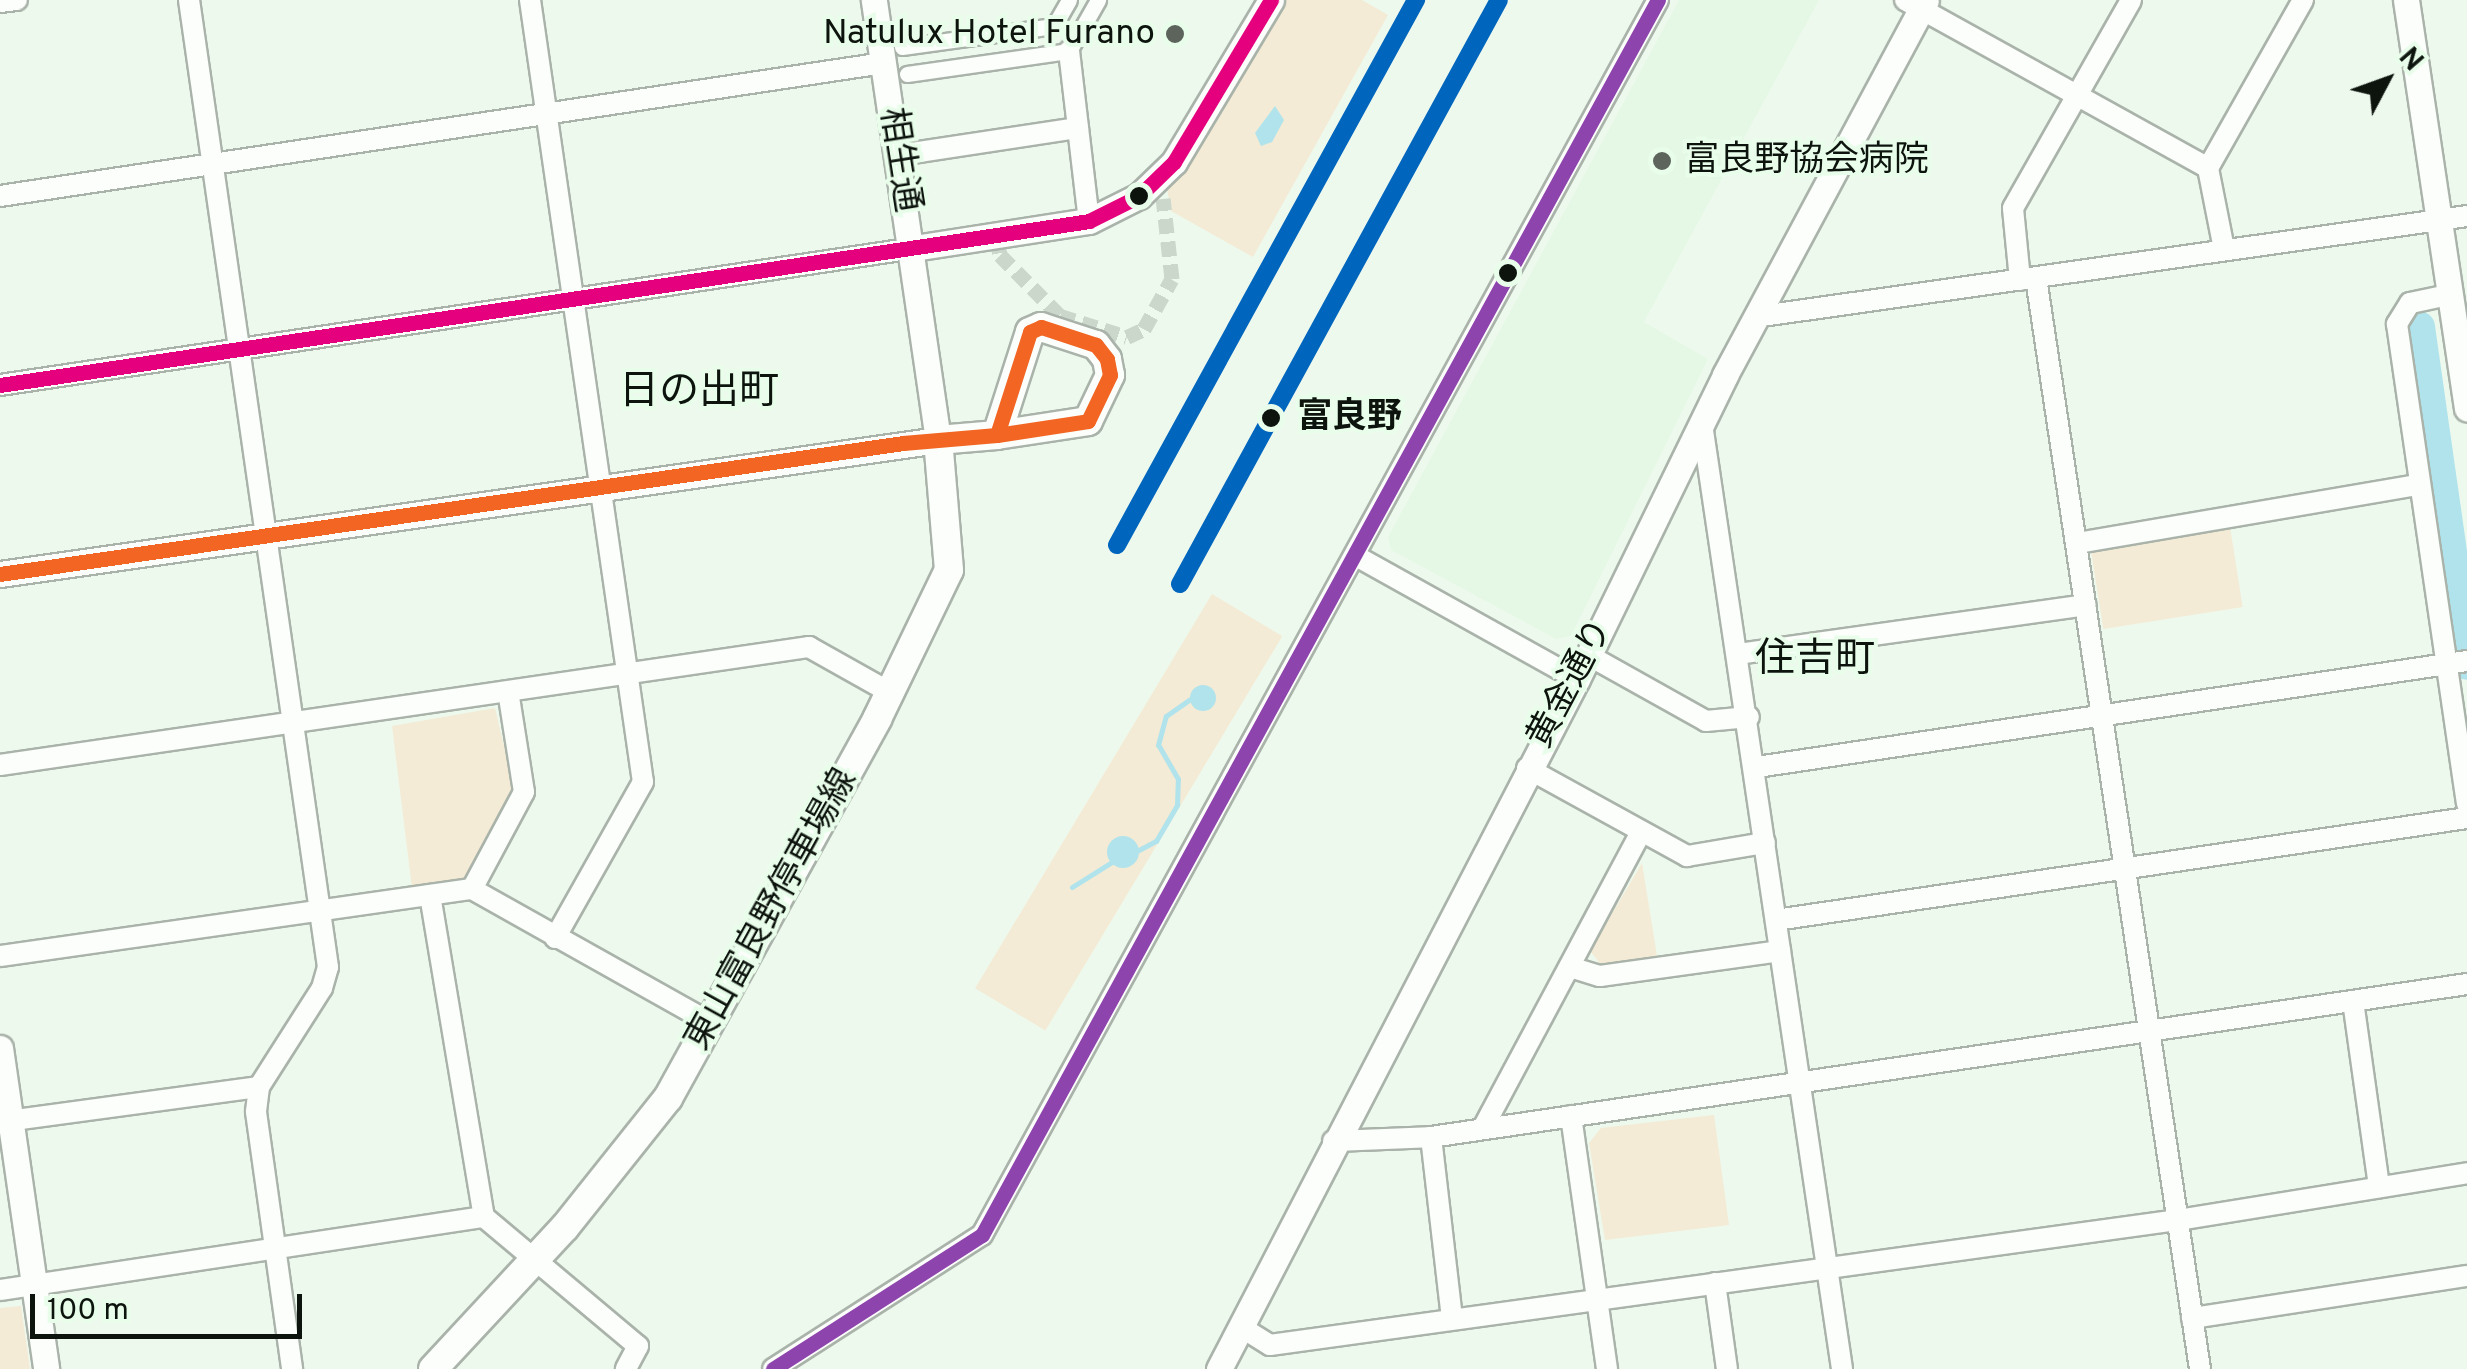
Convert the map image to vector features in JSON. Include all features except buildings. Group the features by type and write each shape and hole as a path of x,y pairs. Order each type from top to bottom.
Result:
{"main road":[{"path":"938,440 997,435 1088,422 1110,375 1107,359 1096,345 1041,327 1030,332 997,435"},
{"name":"東山富良野停車場線","path":"434,1369 626,1157 668,1098 891,692 949,570 938,440"}],"street":[{"path":"0,2 17,0"},
{"path":"189,0 328,968 322,988 259,1087 256,1112 292,1369"},
{"path":"530,0 643,782 555,938"},
{"name":"相生通","path":"874,0 898,61 898,155 938,440"},
{"path":"0,196 898,61 1054,26 1070,0"},
{"path":"1090,221 1069,51 1098,0"},
{"path":"0,384 1090,221 1139,196 1174,162 1271,0"},
{"path":"773,1369 982,1236 1658,0"},
{"path":"2131,0 2013,208 2078,544 2200,1369"},
{"path":"2224,250 2208,168 2303,0"},
{"path":"2406,0 2467,408"},
{"path":"1918,3 2208,168"},
{"name":"黄金通り","path":"1219,1369 1526,768 1576,680 1755,317 1918,3"},
{"path":"898,61 1069,51"},
{"path":"898,155 1078,128"},
{"path":"1755,317 2467,216"},
{"path":"2448,295 2410,302 2397,324 2418,485 2457,663 2467,804"},
{"path":"1702,424 1757,767 1798,1079 1842,1369"},
{"path":"0,574 938,440"},
{"path":"2078,544 2418,485"},
{"path":"1356,556 1576,680"},
{"path":"1738,654 2086,605"},
{"path":"0,765 809,648 891,692"},
{"path":"1588,655 1706,721 1748,717"},
{"path":"1757,767 2457,663"},
{"path":"472,889 524,792 508,691"},
{"path":"1526,768 1640,834 1687,856 1765,843"},
{"path":"1776,920 2467,818"},
{"path":"1484,1128 1640,834"},
{"path":"0,956 472,889 709,1022"},
{"path":"430,895 484,1217 638,1346 626,1369"},
{"path":"1570,968 1600,976 1780,951"},
{"path":"1333,1141 1431,1137 1798,1079 2152,1033 2467,984"},
{"path":"2353,1002 2379,1187"},
{"path":"0,1048 5,1121 46,1369"},
{"path":"5,1121 259,1087"},
{"path":"1571,1116 1607,1369"},
{"path":"1431,1137 1452,1318"},
{"path":"1241,1327 1270,1345 2178,1220 2467,1173"},
{"path":"0,1290 484,1217"},
{"path":"2192,1318 2467,1276"},
{"path":"1715,1283 1726,1369"}],"shaded area":[{"path":"1284,0 1362,0 1388,15 1253,257 1171,211 1166,184 1216,123"},
{"name":"富良野協会病院","path":"1679,0 1819,0 1644,322 1708,359 1571,636 1556,639 1391,550 1388,537"},
{"path":"2230,527 2243,607 2103,629 2091,549"},
{"path":"1212,594 1282,636 1045,1031 975,988"},
{"path":"495,708 514,789 470,879 412,888 392,726"},
{"path":"1642,863 1657,956 1602,966 1590,951"},
{"path":"1714,1115 1729,1225 1605,1240 1589,1143 1601,1128"},
{"path":"21,1306 30,1369 0,1369 0,1308"}],"water":[{"path":"1275,106 1284,120 1272,142 1261,146 1255,133"},
{"path":"1203,685 1212,689 1216,698 1212,707 1203,711 1194,707 1190,698 1194,689"},
{"path":"1123,836 1134,841 1139,852 1134,863 1123,868 1112,863 1107,852 1112,841"}],"waterway":[{"path":"2419,327 2467,664"},
{"path":"1135,852 1156,841 1177,805 1178,779 1158,745 1166,716 1190,699"},
{"path":"1072,887 1115,860"}],"tunnel":[{"path":"997,238 1000,255 1060,316 1127,337 1144,329 1172,279 1163,198"}],"transit line":[{"path":"0,385 1089,221 1139,196 1174,162 1271,0"},
{"path":"1117,545 1416,0"},
{"path":"1180,584 1499,0"},
{"path":"773,1369 982,1235 1658,0"},
{"path":"0,574 903,443 997,435 1088,421 1110,375 1107,359 1096,345 1041,327 1030,332 997,435"}],"place":[{"name":"Natulux Hotel Furano","path":"1175,34"},
{"name":"富良野協会病院","path":"1662,161"},
{"name":"富良野","path":"1271,418"}],"district":[{"name":"日の出町","path":"699,393"},
{"name":"住吉町","path":"1815,661"}]}
